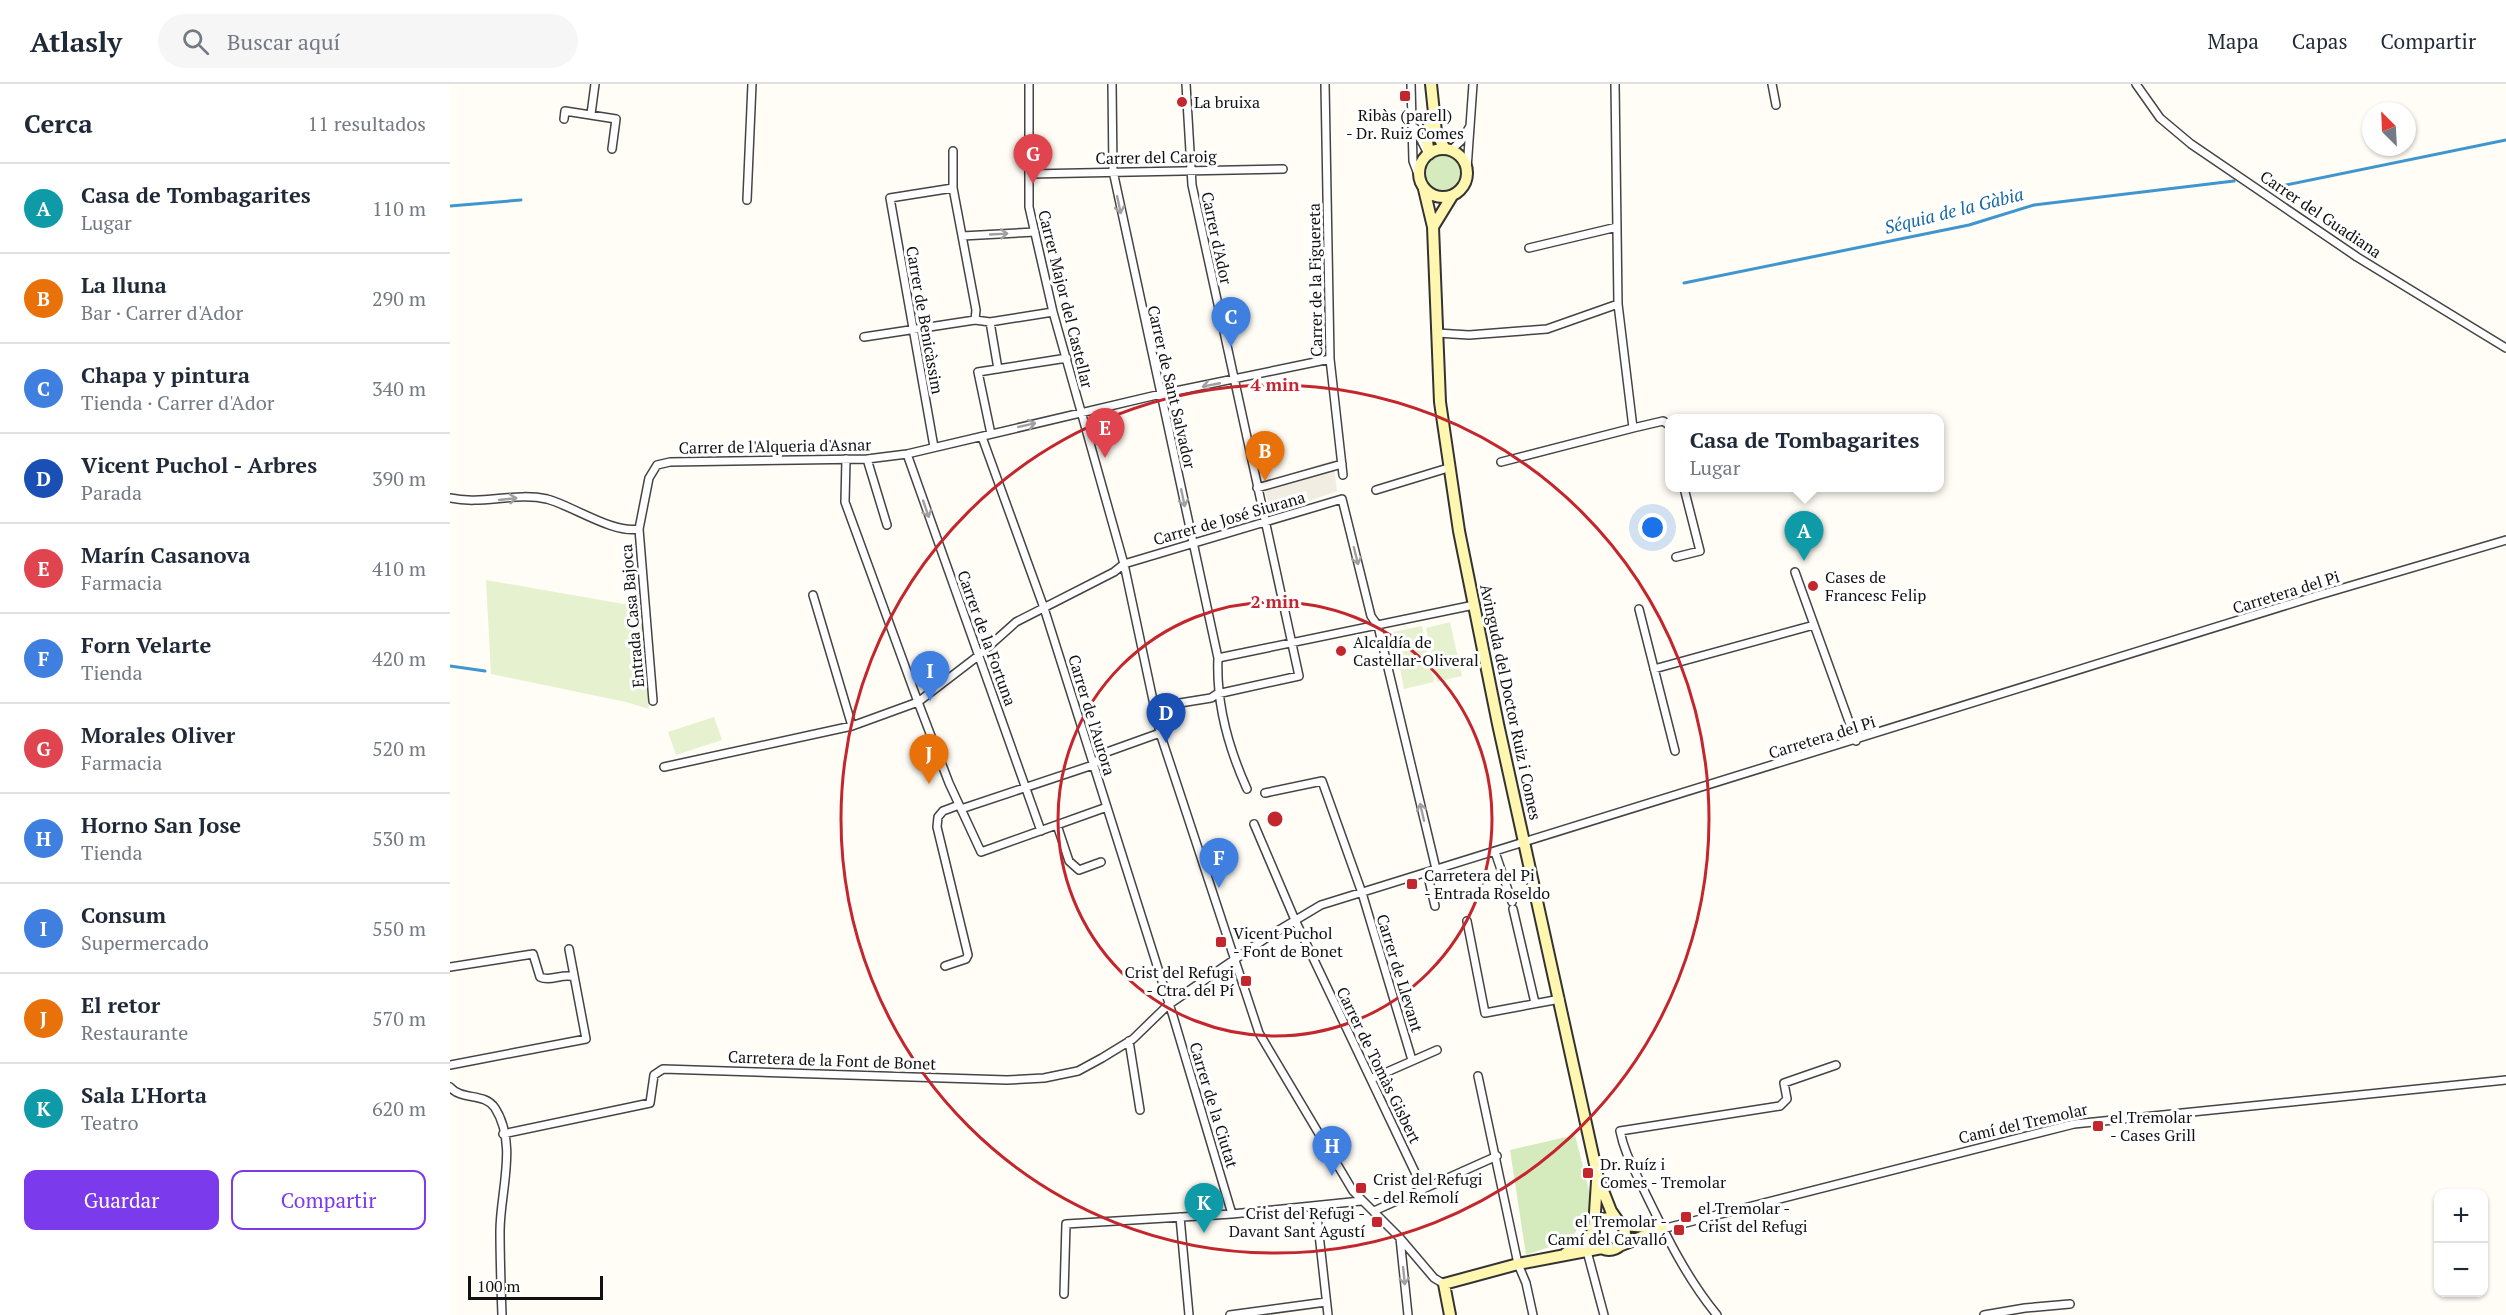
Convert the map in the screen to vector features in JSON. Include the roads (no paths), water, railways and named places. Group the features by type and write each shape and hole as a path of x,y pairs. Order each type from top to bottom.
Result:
{"street":[{"path":"591,114 595,84"},
{"path":"747,200 752,84"},
{"name":"Carrer Major del Castellar","path":"1029,84 1029,207 1053,312 1124,564 1160,733 1258,1034 1361,1201"},
{"name":"Carrer de Sant Salvador","path":"1112,84 1113,171 1218,658 1218,694 1234,759 1247,789"},
{"name":"Carrer d'Ador","path":"1186,84 1189,170 1299,676 1218,694"},
{"name":"Carrer de la Figuereta","path":"1325,84 1330,359 1343,475"},
{"path":"1411,84 1413,161 1424,189 1440,198 1452,196"},
{"path":"1431,84 1436,132 1448,150 1462,158 1467,169"},
{"path":"1433,226 1452,196 1463,188 1472,124 1473,84"},
{"path":"1615,84 1618,304 1633,428"},
{"path":"1772,84 1776,105"},
{"name":"Carrer del Guadiana","path":"2136,84 2160,118 2191,144 2357,257 2506,348"},
{"path":"1419,177 1420,165 1428,154 1427,141 1432,104"},
{"path":"564,119 565,111 616,119 612,149"},
{"path":"1412,117 1418,125 1423,125 1430,118"},
{"path":"1412,117 1428,154"},
{"path":"1428,154 1448,150 1461,141 1472,124"},
{"path":"953,152 953,188 976,310 975,320"},
{"name":"Carrer del Caroig","path":"1029,174 1283,169"},
{"name":"Carrer de Benicàssim","path":"934,447 890,198 953,188"},
{"name":"Avinguda del Doctor Ruiz i Comes","path":"1424,189 1433,226 1440,402 1448,468 1474,605 1598,1178 1611,1211 1620,1223"},
{"path":"1529,248 1617,227"},
{"path":"962,236 1035,232"},
{"path":"1437,333 1469,335 1547,329 1618,304"},
{"path":"864,337 975,320 990,322 1053,312"},
{"path":"990,322 998,369"},
{"path":"992,434 978,372 1067,358"},
{"name":"Carrer de l'Alqueria d'Asnar","path":"639,529 652,469 662,463 867,459 907,454 1161,394 1330,359"},
{"path":"1501,462 1633,428 1665,423"},
{"name":"Carrer de l'Aurora","path":"982,436 1044,608 1168,1005"},
{"name":"Carrer de la Fortuna","path":"907,454 1041,831"},
{"path":"846,459 846,502 918,702 960,807 981,852 1107,807"},
{"path":"867,459 887,525"},
{"path":"1257,488 1342,464"},
{"path":"1376,490 1448,468"},
{"path":"1676,557 1700,551 1685,492"},
{"path":"450,498 480,502 538,498 617,527 639,529"},
{"name":"Carrer de José Siurana","path":"664,767 852,726 918,702 978,656 1016,622 1114,572 1124,564 1342,499 1371,616 1378,627"},
{"name":"Entrada Casa Bajoca","path":"639,529 653,701"},
{"name":"Carretera del Pi","path":"1168,1005 1233,960 1321,905 1856,741 2316,596 2506,540"},
{"path":"1795,572 1856,741"},
{"path":"813,595 852,726"},
{"path":"1218,658 1378,627 1474,605"},
{"path":"1639,609 1676,751"},
{"path":"1654,669 1814,625"},
{"path":"1378,627 1436,869"},
{"path":"1155,707 1211,698 1218,694"},
{"path":"945,966 966,959 968,955 938,827 938,817 943,811 1093,765 1107,753 1160,733"},
{"name":"Carrer de Llevant","path":"1265,793 1322,781 1362,893 1412,1060"},
{"name":"Carrer de Tomàs Gisbert","path":"1254,824 1295,920 1423,1189"},
{"path":"1057,825 1069,861 1079,870 1101,862"},
{"path":"1495,852 1513,905 1535,1003"},
{"path":"1426,872 1435,906"},
{"path":"1467,921 1485,1013 1560,999"},
{"path":"450,1065 586,1039 569,949"},
{"path":"450,967 533,954 540,977 544,979 570,975 574,977"},
{"name":"Carretera de la Font de Bonet","path":"503,1134 650,1103 654,1076 663,1069 1026,1080 1078,1071 1129,1041 1168,1005"},
{"name":"Carrer de la Ciutat","path":"1168,1005 1232,1214"},
{"path":"1129,1041 1140,1110"},
{"path":"1371,1079 1437,1050"},
{"path":"1717,1315 1701,1296 1662,1228 1629,1162 1620,1131 1780,1106 1787,1100 1784,1083 1836,1065"},
{"path":"1478,1076 1497,1156 1518,1264 1526,1282 1533,1315"},
{"name":"Camí del Tremolar","path":"1619,1246 1662,1228 2074,1124 2506,1080"},
{"path":"450,1087 461,1096 488,1102 495,1108 503,1134 506,1166 500,1229 502,1315"},
{"path":"1374,1211 1497,1156"},
{"name":"Avinguda del Doctor Ruiz i Comes","path":"1594,1230 1598,1178"},
{"path":"1064,1294 1066,1224 1232,1214 1361,1201 1400,1238 1434,1278 1444,1284 1518,1264 1564,1255 1589,1255 1602,1248"},
{"path":"1316,1207 1328,1315"},
{"path":"1180,1217 1189,1315"},
{"path":"1564,1255 1607,1218 1620,1223 1624,1236 1619,1246 1608,1250 1602,1248 1594,1240 1594,1230"},
{"name":"Camí del Tremolar","path":"1620,1223 1662,1228"},
{"path":"1400,1238 1408,1315"},
{"path":"1584,1240 1604,1315"},
{"path":"1444,1284 1450,1315"},
{"path":"1230,1315 1326,1302"},
{"path":"1984,1315 2070,1304"}],"waterway":[{"name":"Séquia de la Gàbia","path":"2276,187 2506,140"},
{"name":"Séquia de la Gàbia","path":"1684,283 1969,225 2034,205 2234,181"},
{"path":"450,206 521,200"},
{"path":"450,666 485,671"}],"place":[{"name":"Ribàs (parell) - Dr. Ruiz Comes","path":"1405,96"},
{"name":"La bruixa","path":"1182,102"},
{"name":"Morales Oliver","path":"1033,184"},
{"name":"Chapa y pintura","path":"1231,347"},
{"name":"Marín Casanova","path":"1105,458"},
{"name":"La lluna","path":"1265,481"},
{"name":"Casa de Tombagarites","path":"1804,561"},
{"name":"Cases de Francesc Felip","path":"1813,586"},
{"name":"Alcaldía de Castellar-Oliveral","path":"1341,651"},
{"name":"Consum","path":"930,701"},
{"name":"Vicent Puchol - Arbres","path":"1166,743"},
{"name":"El retor","path":"929,784"},
{"name":"Carretera del Pi - Entrada Roseldo","path":"1412,884"},
{"name":"Forn Velarte","path":"1219,888"},
{"name":"Vicent Puchol - Font de Bonet","path":"1221,942"},
{"name":"Crist del Refugi - Ctra. del Pí","path":"1246,981"},
{"name":"el Tremolar - Cases Grill","path":"2098,1126"},
{"name":"Dr. Ruíz i Comes - Tremolar","path":"1588,1173"},
{"name":"Horno San Jose","path":"1332,1176"},
{"name":"Crist del Refugi - del Remolí","path":"1361,1188"},
{"name":"el Tremolar - Crist del Refugi","path":"1686,1217"},
{"name":"Crist del Refugi - Davant Sant Agustí","path":"1377,1222"},
{"name":"el Tremolar - Camí del Cavalló","path":"1679,1230"},
{"name":"Sala L'Horta","path":"1204,1233"}]}
